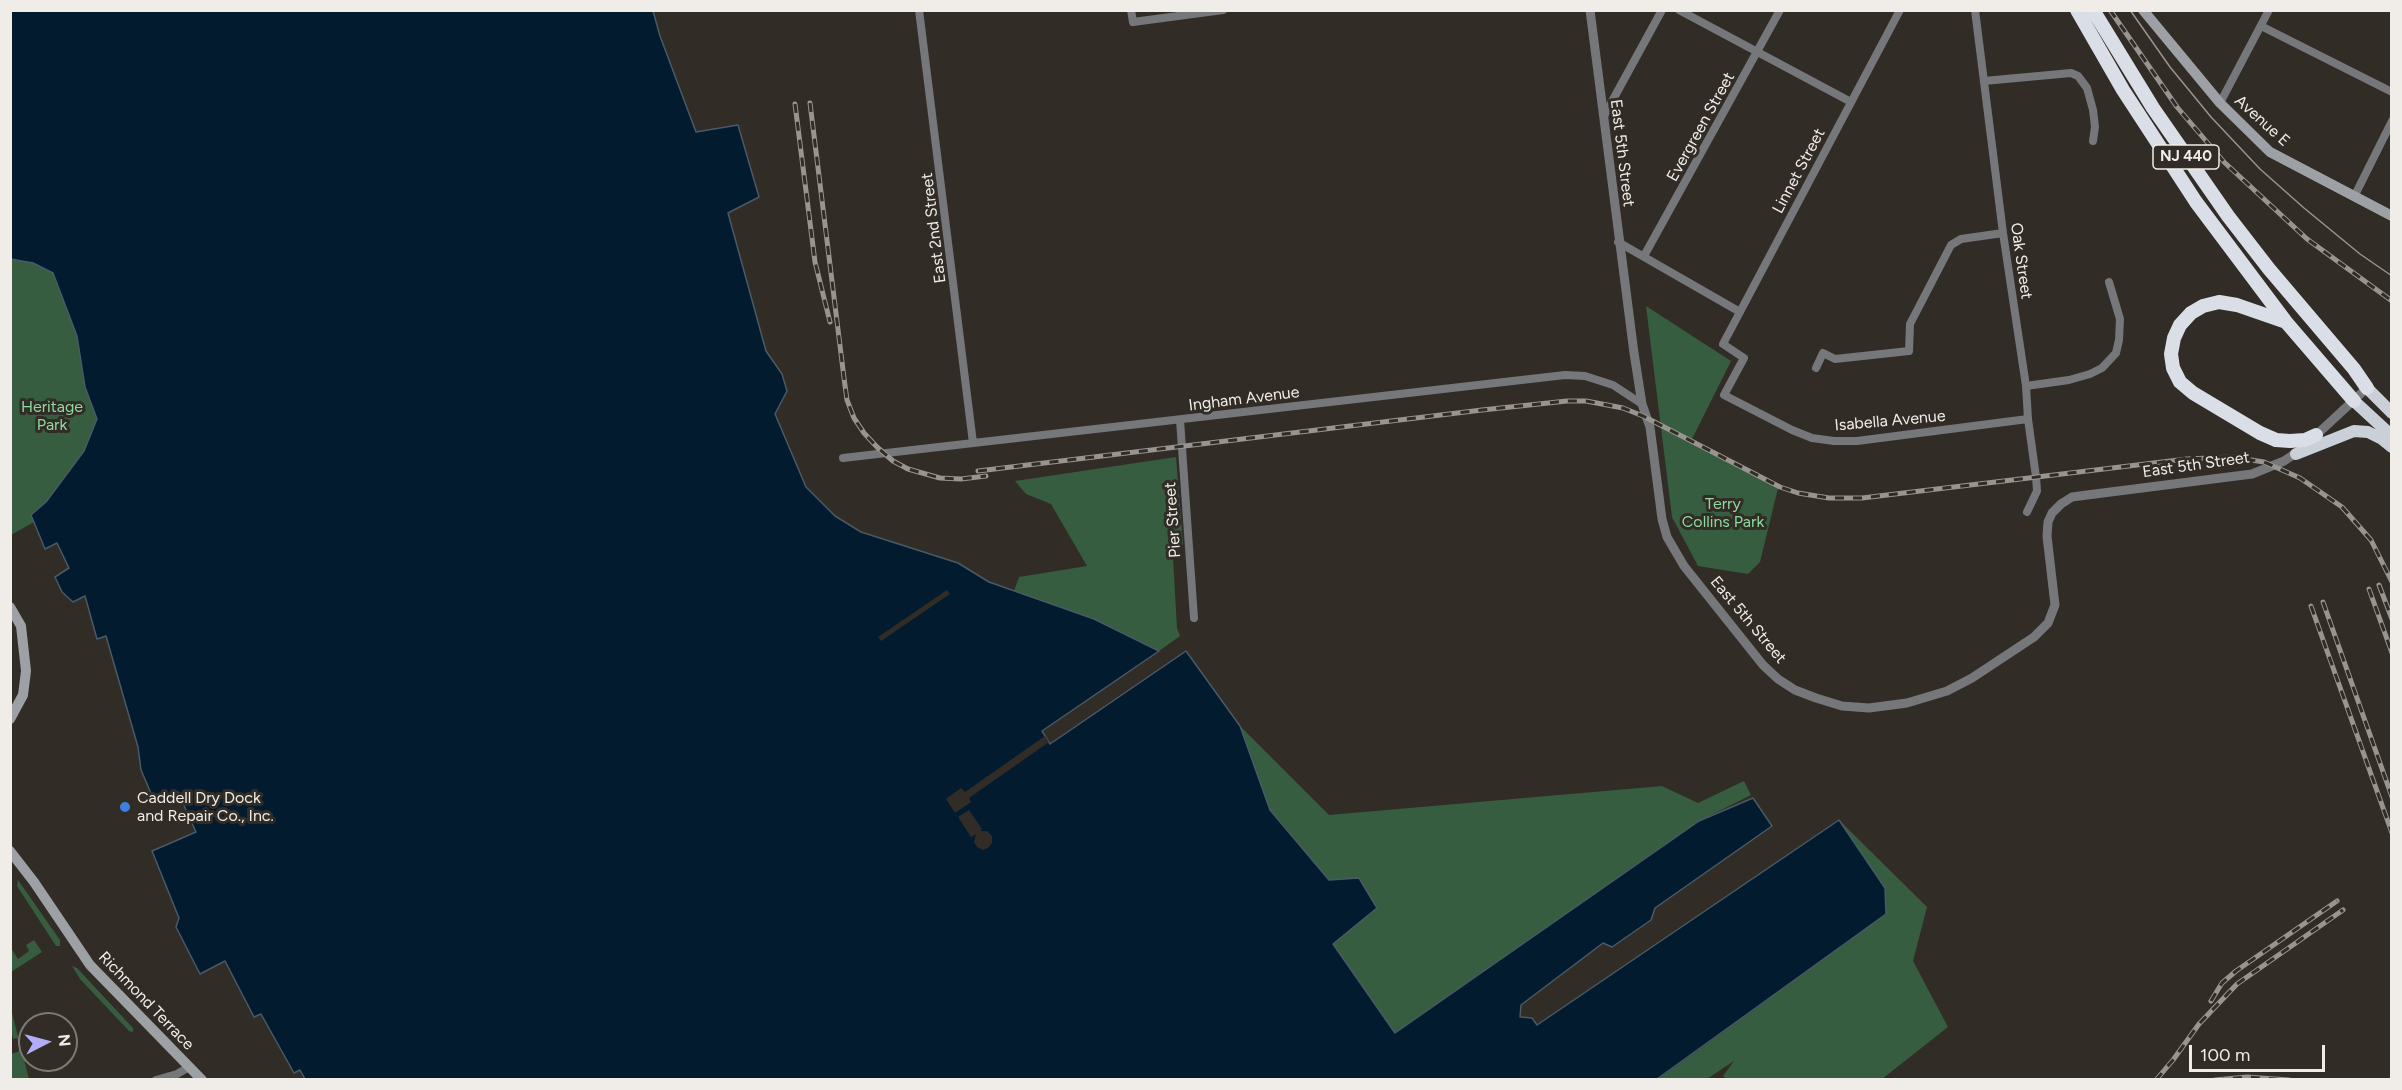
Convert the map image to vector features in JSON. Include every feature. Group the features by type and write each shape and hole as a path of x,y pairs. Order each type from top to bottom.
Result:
{"highway":[{"name":"NJ 440","path":"2077,10 2123,90 2177,175 2235,256 2286,322 2354,401 2391,436"},
{"name":"NJ 440","path":"2093,10 2153,108 2228,216 2269,269 2354,369 2367,388 2391,413"},
{"path":"2286,322 2237,305 2219,302 2203,306 2191,313 2180,325 2174,338 2171,354 2173,368 2180,382 2193,393 2260,433 2276,440 2290,441 2305,440 2316,435"},
{"path":"2296,454 2326,440 2354,431 2368,432 2391,447"}],"main road":[{"name":"Avenue E","path":"2143,10 2240,125 2280,158 2391,216"},
{"path":"10,607 21,626 26,678 21,701 10,719"},
{"name":"Richmond Terrace","path":"10,851 31,877 90,965 202,1080"}],"street":[{"name":"East 2nd Street","path":"919,10 973,443"},
{"path":"1131,10 1133,22 1224,10"},
{"name":"East 5th Street","path":"1590,10 1618,242 1642,404 1650,427 1662,519 1667,537 1684,566 1763,665 1795,690 1842,706 1869,708 1907,703 1947,691 1972,678 2034,637 2048,622 2055,605 2047,536 2048,522 2052,513 2067,500 2087,495 2252,474 2270,468 2296,454 2367,388"},
{"path":"1603,118 1662,10"},
{"path":"1679,10 1851,102"},
{"name":"Evergreen Street","path":"1644,256 1780,10"},
{"name":"Linnet Street","path":"1723,345 1900,10"},
{"name":"Oak Street","path":"1975,10 2003,233 2026,386 2037,491 2027,512"},
{"path":"2220,103 2269,10"},
{"path":"2261,26 2391,92"},
{"path":"1984,81 2070,73 2079,76 2087,88 2093,110 2095,127 2093,141"},
{"path":"2354,197 2391,121"},
{"path":"1816,368 1823,353 1835,358 1909,351 1909,334 1916,312 1952,245 1961,239 2003,233"},
{"path":"1618,242 1740,312"},
{"path":"2026,386 2069,380 2090,374 2102,368 2116,353 2120,319 2109,282"},
{"name":"Isabella Avenue","path":"1723,345 1744,358 1724,395 1812,438 1857,441 2028,419"},
{"name":"Ingham Avenue","path":"843,459 1565,375 1585,376 1613,385 1642,404"},
{"name":"Pier Street","path":"1179,420 1194,618"},
{"path":"156,1080 177,1074 189,1067"}],"green space":[{"name":"Heritage Park","path":"11,259 33,263 53,273 77,336 85,387 97,419 84,451 46,502 31,515 34,522 11,535"},
{"name":"Terry Collins Park","path":"1646,306 1731,361 1691,441 1778,488 1760,562 1748,574 1698,566 1672,517"},
{"path":"1176,457 1183,544 1174,552 1173,558 1177,628 1180,636 1159,651 1094,619 1014,591 1019,577 1087,566 1051,504 1026,494 1015,481"},
{"path":"1240,726 1329,815 1662,786 1698,803 1744,781 1751,795 1699,821 1395,1033 1333,944 1377,907 1329,880 1270,810"},
{"path":"1839,820 1927,907 1913,961 1948,1027 1882,1079 1727,1079 1723,1076 1734,1061 1707,1079 1657,1080 1886,914 1885,888"},
{"path":"18,880 60,940 60,946 56,946 17,886"},
{"path":"34,940 42,952 11,972 11,948 18,959 29,951 26,945"},
{"path":"72,966 77,968 133,1028 133,1032 129,1031 80,979"},
{"path":"10,1009 18,1036 18,1042 17,1038 13,1039"},
{"path":"18,1052 18,1072 27,1072 29,1079 11,1079 11,1054"}],"water":[{"path":"10,11 653,11 696,132 738,125 759,197 728,213 766,351 782,374 787,391 775,414 806,487 835,516 861,532 958,563 989,582 1094,619 1159,651 1042,731 1050,744 1186,651 1240,726 1270,810 1329,880 1359,878 1377,908 1333,944 1395,1033 1699,821 1753,798 1772,826 1655,908 1651,920 1612,947 1603,943 1521,1005 1520,1017 1532,1018 1537,1025 1839,820 1885,888 1886,914 1657,1079 305,1079 300,1070 294,1073 261,1014 254,1017 225,961 200,974 176,927 179,918 152,851 196,832 178,792 159,799 153,798 141,770 138,747 106,636 97,639 85,596 73,602 62,592 55,577 69,568 57,543 45,549 31,515 46,502 84,451 97,419 85,387 77,336 53,273 33,263 11,259"}],"pier":[{"path":"947,590 950,594 881,641 878,637"},
{"path":"1045,736 1049,742 969,798 971,802 955,813 946,799 961,788 965,792"},
{"path":"969,810 982,829 980,831 987,831 992,836 992,843 988,848 983,850 977,847 974,842 976,834 971,837 958,817"}],"tram line":[{"path":"2130,10 2170,67 2211,117 2260,169 2360,254 2392,276"}],"railway":[{"path":"2110,10 2177,107 2224,162 2307,239 2392,301"},
{"path":"810,103 847,400 854,418 877,447 893,461 908,469 940,478 961,479 986,476"},
{"path":"795,104 815,262 830,322"},
{"path":"978,471 1482,410 1586,401 1623,408 1643,416 1780,487 1798,493 1829,498 1862,498 2187,459 2232,457 2264,462 2300,478 2342,507 2371,540 2392,582"},
{"path":"2379,585 2392,619"},
{"path":"2369,589 2392,653"},
{"path":"2323,602 2392,797"},
{"path":"2311,606 2392,833"},
{"path":"2211,1001 2222,983 2236,971 2337,901"},
{"path":"2156,1080 2199,1024 2237,984 2343,910"},
{"path":"2215,1080 2247,1077 2289,1080"}],"place":[{"name":"Caddell Dry Dock and Repair Co., Inc.","path":"125,807"}]}
